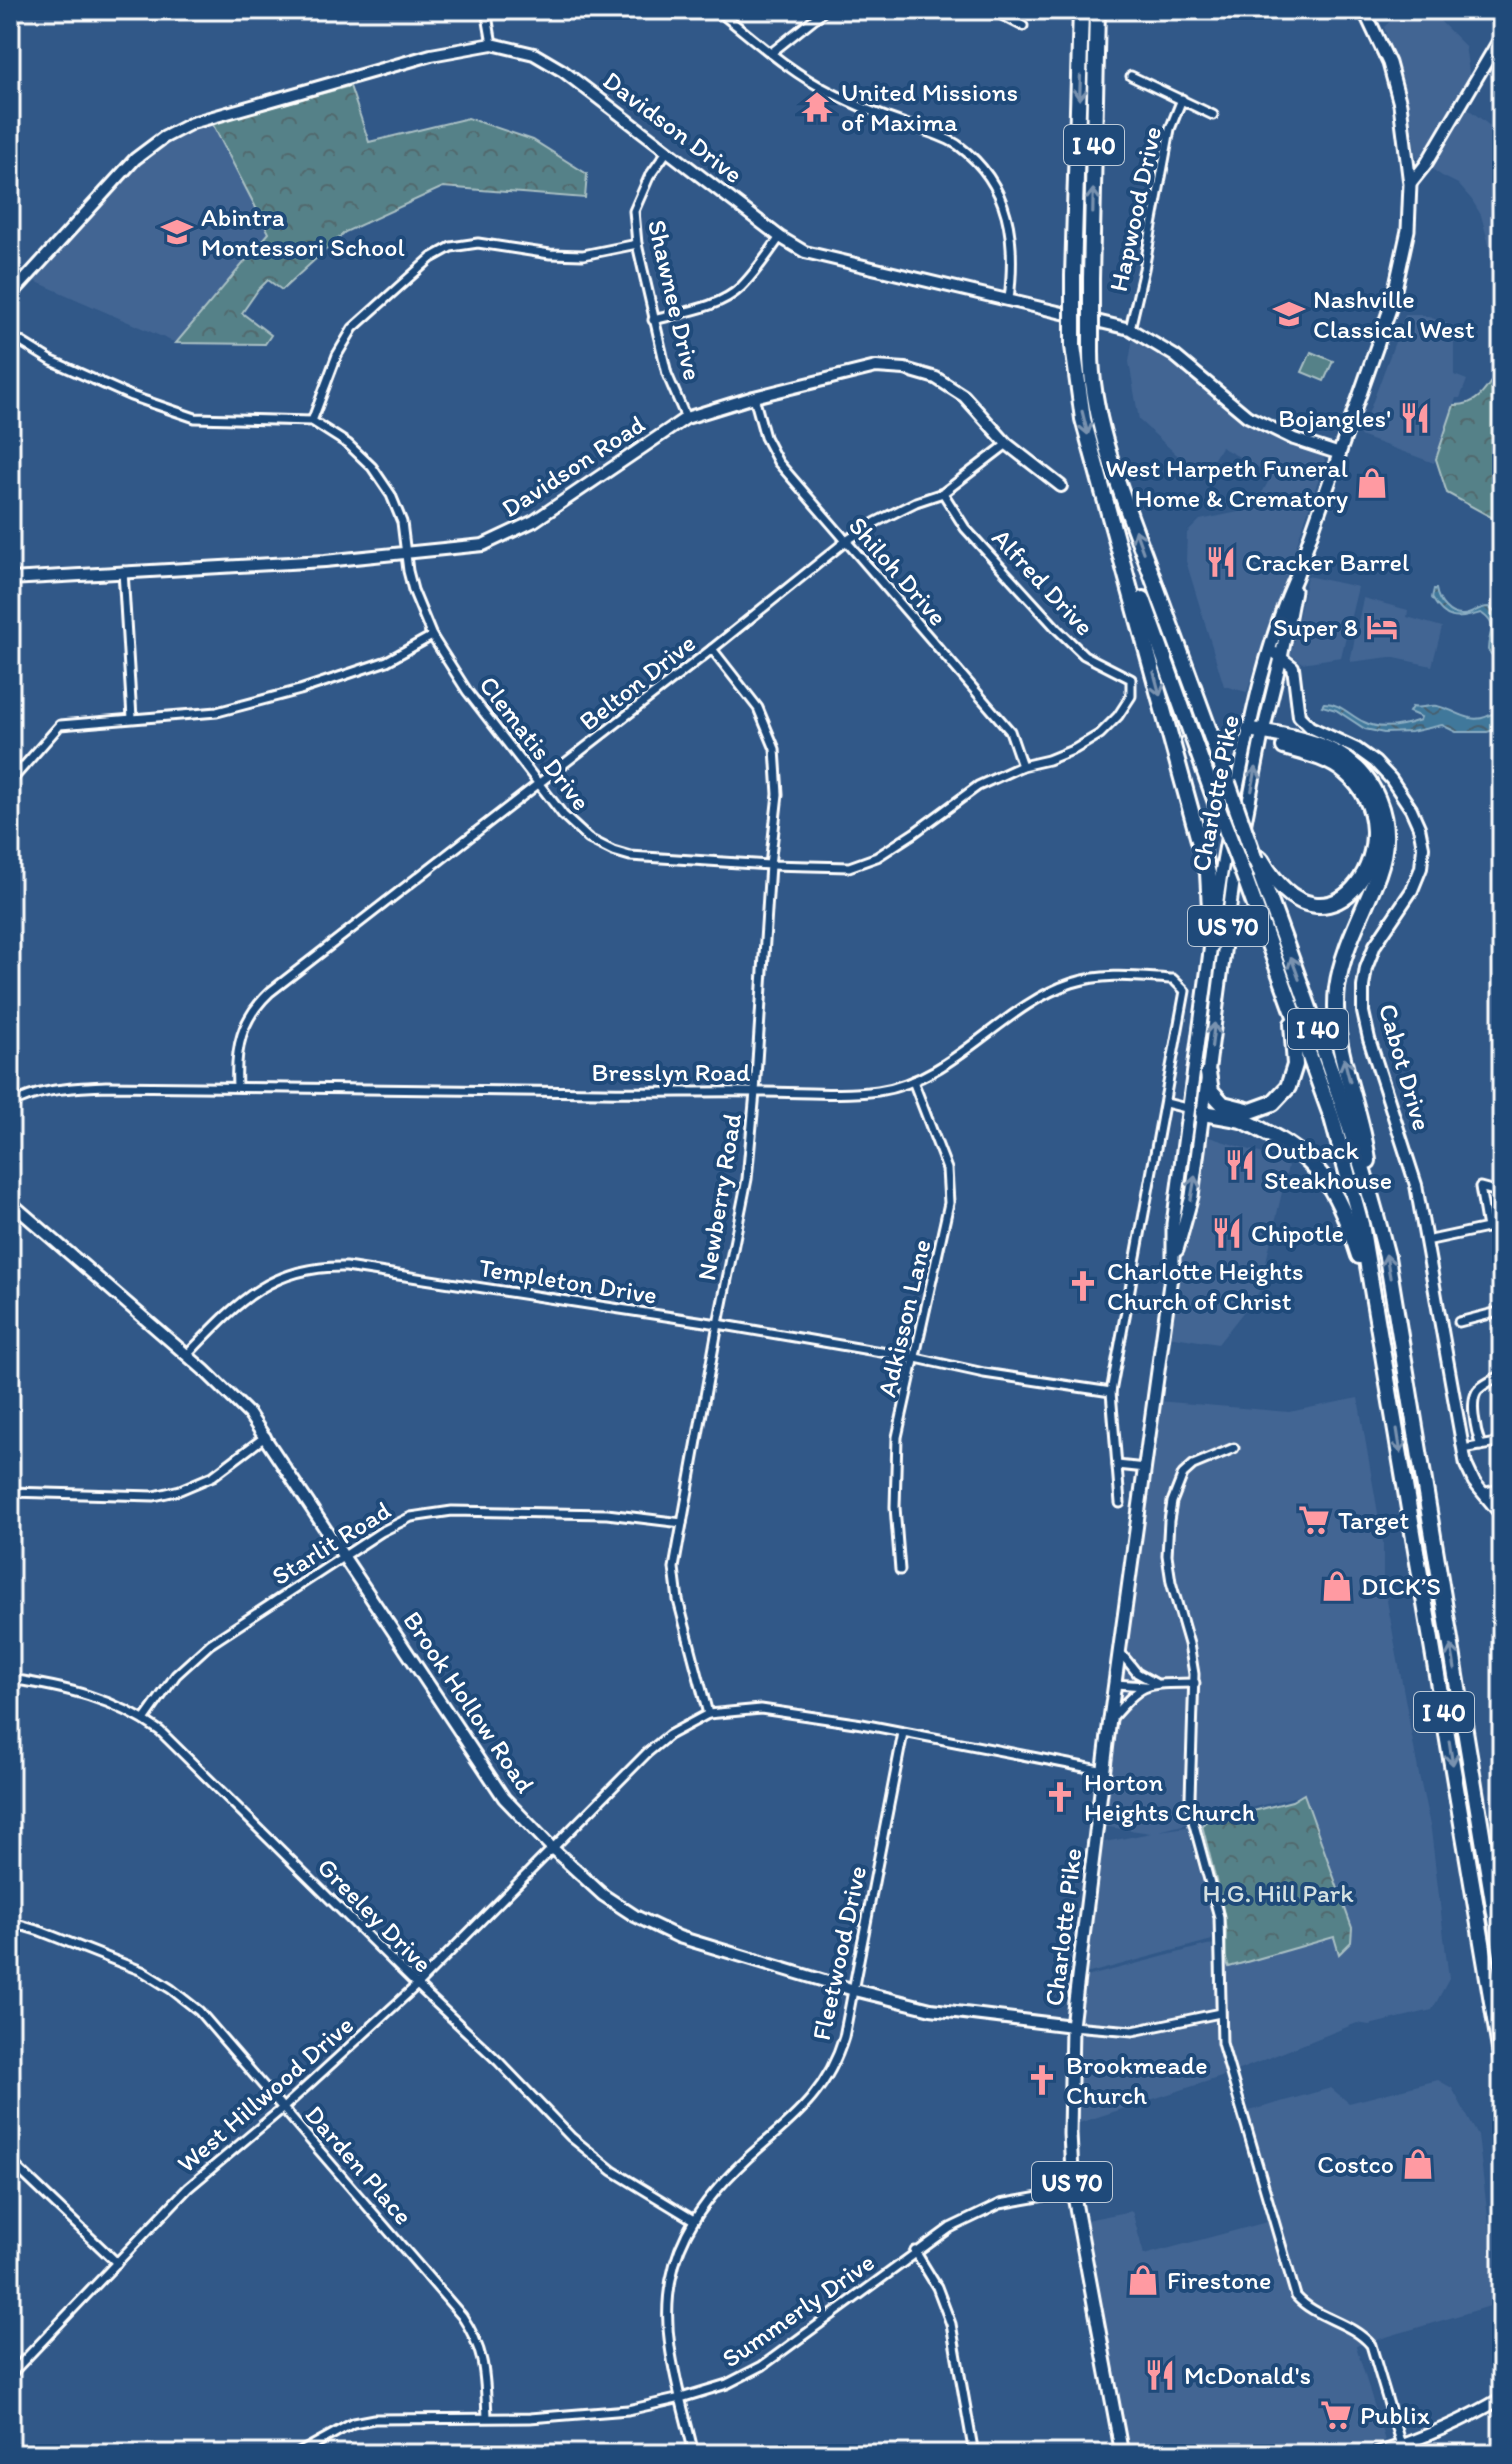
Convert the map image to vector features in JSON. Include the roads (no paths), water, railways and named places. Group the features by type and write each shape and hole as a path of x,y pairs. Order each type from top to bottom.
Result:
{"highway":[{"name":"I 40","path":"1081,10 1073,346 1083,419 1107,501 1332,1118 1361,1224 1502,2061"},
{"name":"I 40","path":"1097,10 1090,365 1102,427 1125,503 1318,1031 1373,1201 1387,1257 1502,1955"},
{"path":"1107,501 1208,873 1212,944"},
{"path":"1255,734 1325,760 1348,774 1366,799 1374,825 1373,854 1362,879 1342,901 1319,907 1300,901 1281,887 1256,856"},
{"path":"1255,734 1324,747 1354,764 1374,789 1382,807 1385,841 1380,870 1344,960 1336,1013 1339,1041 1367,1152 1373,1201"},
{"path":"1208,1073 1211,1091 1223,1104 1251,1111 1273,1103 1288,1087 1295,1065 1290,1000"},
{"path":"1196,1111 1243,1120 1290,1144 1312,1162 1343,1210 1377,1308"}],"main road":[{"name":"Charlotte Pike","path":"1196,1111 1208,1073 1269,649 1399,279 1408,230 1410,184 1400,104 1394,78 1364,10"},
{"name":"Charlotte Pike","path":"1122,2454 1073,2191 1070,2134 1072,2026 1110,1719 1173,1262 1192,1196 1196,1111 1219,878 1255,734 1281,658 1296,577"}],"street":[{"path":"486,10 492,44"},
{"path":"717,10 771,53 825,90 958,145 997,192 1010,230 1013,264 1009,299"},
{"path":"771,53 825,10"},
{"path":"992,10 1023,26"},
{"path":"1410,184 1426,164 1502,35"},
{"name":"Davidson Drive","path":"10,296 135,159 163,138 192,123 431,55 492,44 534,54 563,71 780,237 805,252 1130,329 1175,356 1247,416 1294,439 1340,454"},
{"path":"1131,76 1213,115"},
{"name":"Hapwood Drive","path":"1130,329 1170,129 1182,99"},
{"name":"Shawnee Drive","path":"668,150 649,177 634,211 637,244 653,320 667,374 686,418"},
{"path":"653,320 706,306 740,288 780,237"},
{"path":"10,335 52,361 131,396 195,418 312,421 337,355 353,328 431,258 451,247 478,243 550,254 583,255 637,244"},
{"name":"Davidson Road","path":"10,579 325,561 483,545 512,533 557,506 686,418 754,397 876,367 905,369 936,378 964,396 1007,444 1061,486"},
{"name":"Shiloh Drive","path":"754,397 765,437 778,462 1010,731 1022,766"},
{"name":"Clematis Drive","path":"312,421 348,444 380,477 391,495 402,522 413,590 432,636 467,691 538,784 578,830 613,851 630,856 849,867 877,857 978,786 1022,766 1075,749 1100,734 1118,716 1131,696 1131,679"},
{"name":"Belton Drive","path":"237,1086 237,1045 242,1029 260,1002 846,541 903,509 943,493 1007,444"},
{"name":"Alfred Drive","path":"943,493 965,528 1058,630 1084,655 1131,679"},
{"path":"123,571 132,718"},
{"path":"10,782 60,725 217,712 300,690 387,661 432,636"},
{"name":"Newberry Road","path":"708,1714 678,1600 674,1568 747,1179 778,794 775,749 758,708 712,649"},
{"name":"Cabot Drive","path":"1269,649 1293,667 1299,716 1310,727 1357,749 1375,762 1404,799 1419,827 1423,847 1421,868 1412,890 1375,945 1364,978 1363,1012 1416,1185 1466,1465 1474,1482 1502,1516"},
{"name":"Bresslyn Road","path":"10,1105 22,1098 66,1088 237,1086 700,1093 877,1091 913,1081 945,1063 1043,994 1088,979 1141,976 1173,979 1185,991 1166,1103"},
{"name":"Adkisson Lane","path":"900,1570 895,1510 897,1437 949,1203 947,1169 913,1081"},
{"path":"1120,1503 1111,1392 1166,1103 1196,1111"},
{"path":"1426,1241 1487,1228 1480,1187 1502,1193"},
{"name":"Brook Hollow Road","path":"10,1202 187,1355 249,1414 504,1798 603,1895 658,1928 731,1954 854,1990 931,2009 1072,2026"},
{"name":"Templeton Drive","path":"187,1355 254,1290 284,1276 323,1267 363,1269 718,1324 916,1358 961,1369 1111,1392"},
{"path":"1459,1322 1502,1311"},
{"path":"1481,1446 1476,1430 1474,1399 1477,1390 1502,1375"},
{"path":"10,1492 150,1496 180,1490 213,1476 266,1436"},
{"path":"1463,1449 1502,1442"},
{"path":"1234,1448 1193,1465 1183,1474 1172,1502 1167,1555 1171,1582 1189,1644 1195,1683 1190,1797 1193,1821 1219,1917 1222,2043 1296,2296 1306,2306 1362,2335 1371,2345 1401,2445"},
{"path":"1117,1465 1145,1468"},
{"path":"1483,1493 1502,1488"},
{"name":"Starlit Road","path":"144,1720 176,1675 210,1644 396,1523 411,1517 437,1512 607,1514 682,1523"},
{"path":"1120,1652 1137,1673 1155,1683"},
{"name":"Greeley Drive","path":"10,1679 65,1687 144,1720 191,1760 586,2150 613,2171 692,2219"},
{"path":"1110,1719 1135,1692 1146,1686 1155,1683 1195,1683"},
{"path":"1115,1684 1146,1686"},
{"path":"708,1714 761,1709 862,1724 1105,1771"},
{"name":"West Hillwood Drive","path":"10,2375 188,2188 283,2108 417,1985 647,1753 669,1735 708,1714"},
{"name":"Fleetwood Drive","path":"694,2454 670,2345 668,2293 677,2256 692,2219 730,2173 802,2110 824,2084 839,2054 903,1733"},
{"name":"Darden Place","path":"10,1922 142,1971 199,2011 469,2326 476,2336 484,2364 487,2417"},
{"path":"1072,2026 1133,2031 1220,2013"},
{"path":"10,2161 117,2263"},
{"name":"Summerly Drive","path":"297,2454 353,2423 381,2418 530,2418 628,2410 727,2384 762,2366 950,2228 1000,2204 1073,2191"},
{"path":"915,2251 937,2287 951,2324 974,2454"},
{"path":"1376,2454 1471,2416 1502,2398"}],"water":[{"path":"1434,589 1442,603 1453,613 1466,615 1489,607 1502,619 1502,669 1488,650 1492,625 1487,618 1481,613 1459,617 1448,615 1432,598"},
{"path":"1502,688 1502,725 1487,732 1456,732 1442,725 1411,732 1384,733 1365,729 1336,710 1322,706 1324,703 1335,705 1364,722 1385,727 1420,720 1421,717 1409,712 1412,707 1437,706 1474,719 1489,716 1498,710 1495,702"}],"place":[{"name":"United Missions of Maxima","path":"817,107"},
{"name":"Abintra Montessori School","path":"177,232"},
{"name":"Nashville Classical West","path":"1289,314"},
{"name":"Bojangles'","path":"1415,418"},
{"name":"West Harpeth Funeral Home & Crematory","path":"1372,483"},
{"name":"Cracker Barrel","path":"1221,562"},
{"name":"Super 8","path":"1382,627"},
{"name":"Outback Steakhouse","path":"1240,1165"},
{"name":"Chipotle","path":"1227,1233"},
{"name":"Charlotte Heights Church of Christ","path":"1083,1286"},
{"name":"Target","path":"1314,1520"},
{"name":"DICK’S","path":"1337,1586"},
{"name":"Horton Heights Church","path":"1060,1797"},
{"name":"Brookmeade Church","path":"1042,2080"},
{"name":"Costco","path":"1418,2164"},
{"name":"Firestone","path":"1143,2280"},
{"name":"McDonald's","path":"1160,2375"},
{"name":"Publix","path":"1336,2415"}],"park label":[{"name":"H.G. Hill Park","path":"1278,1893"}]}
